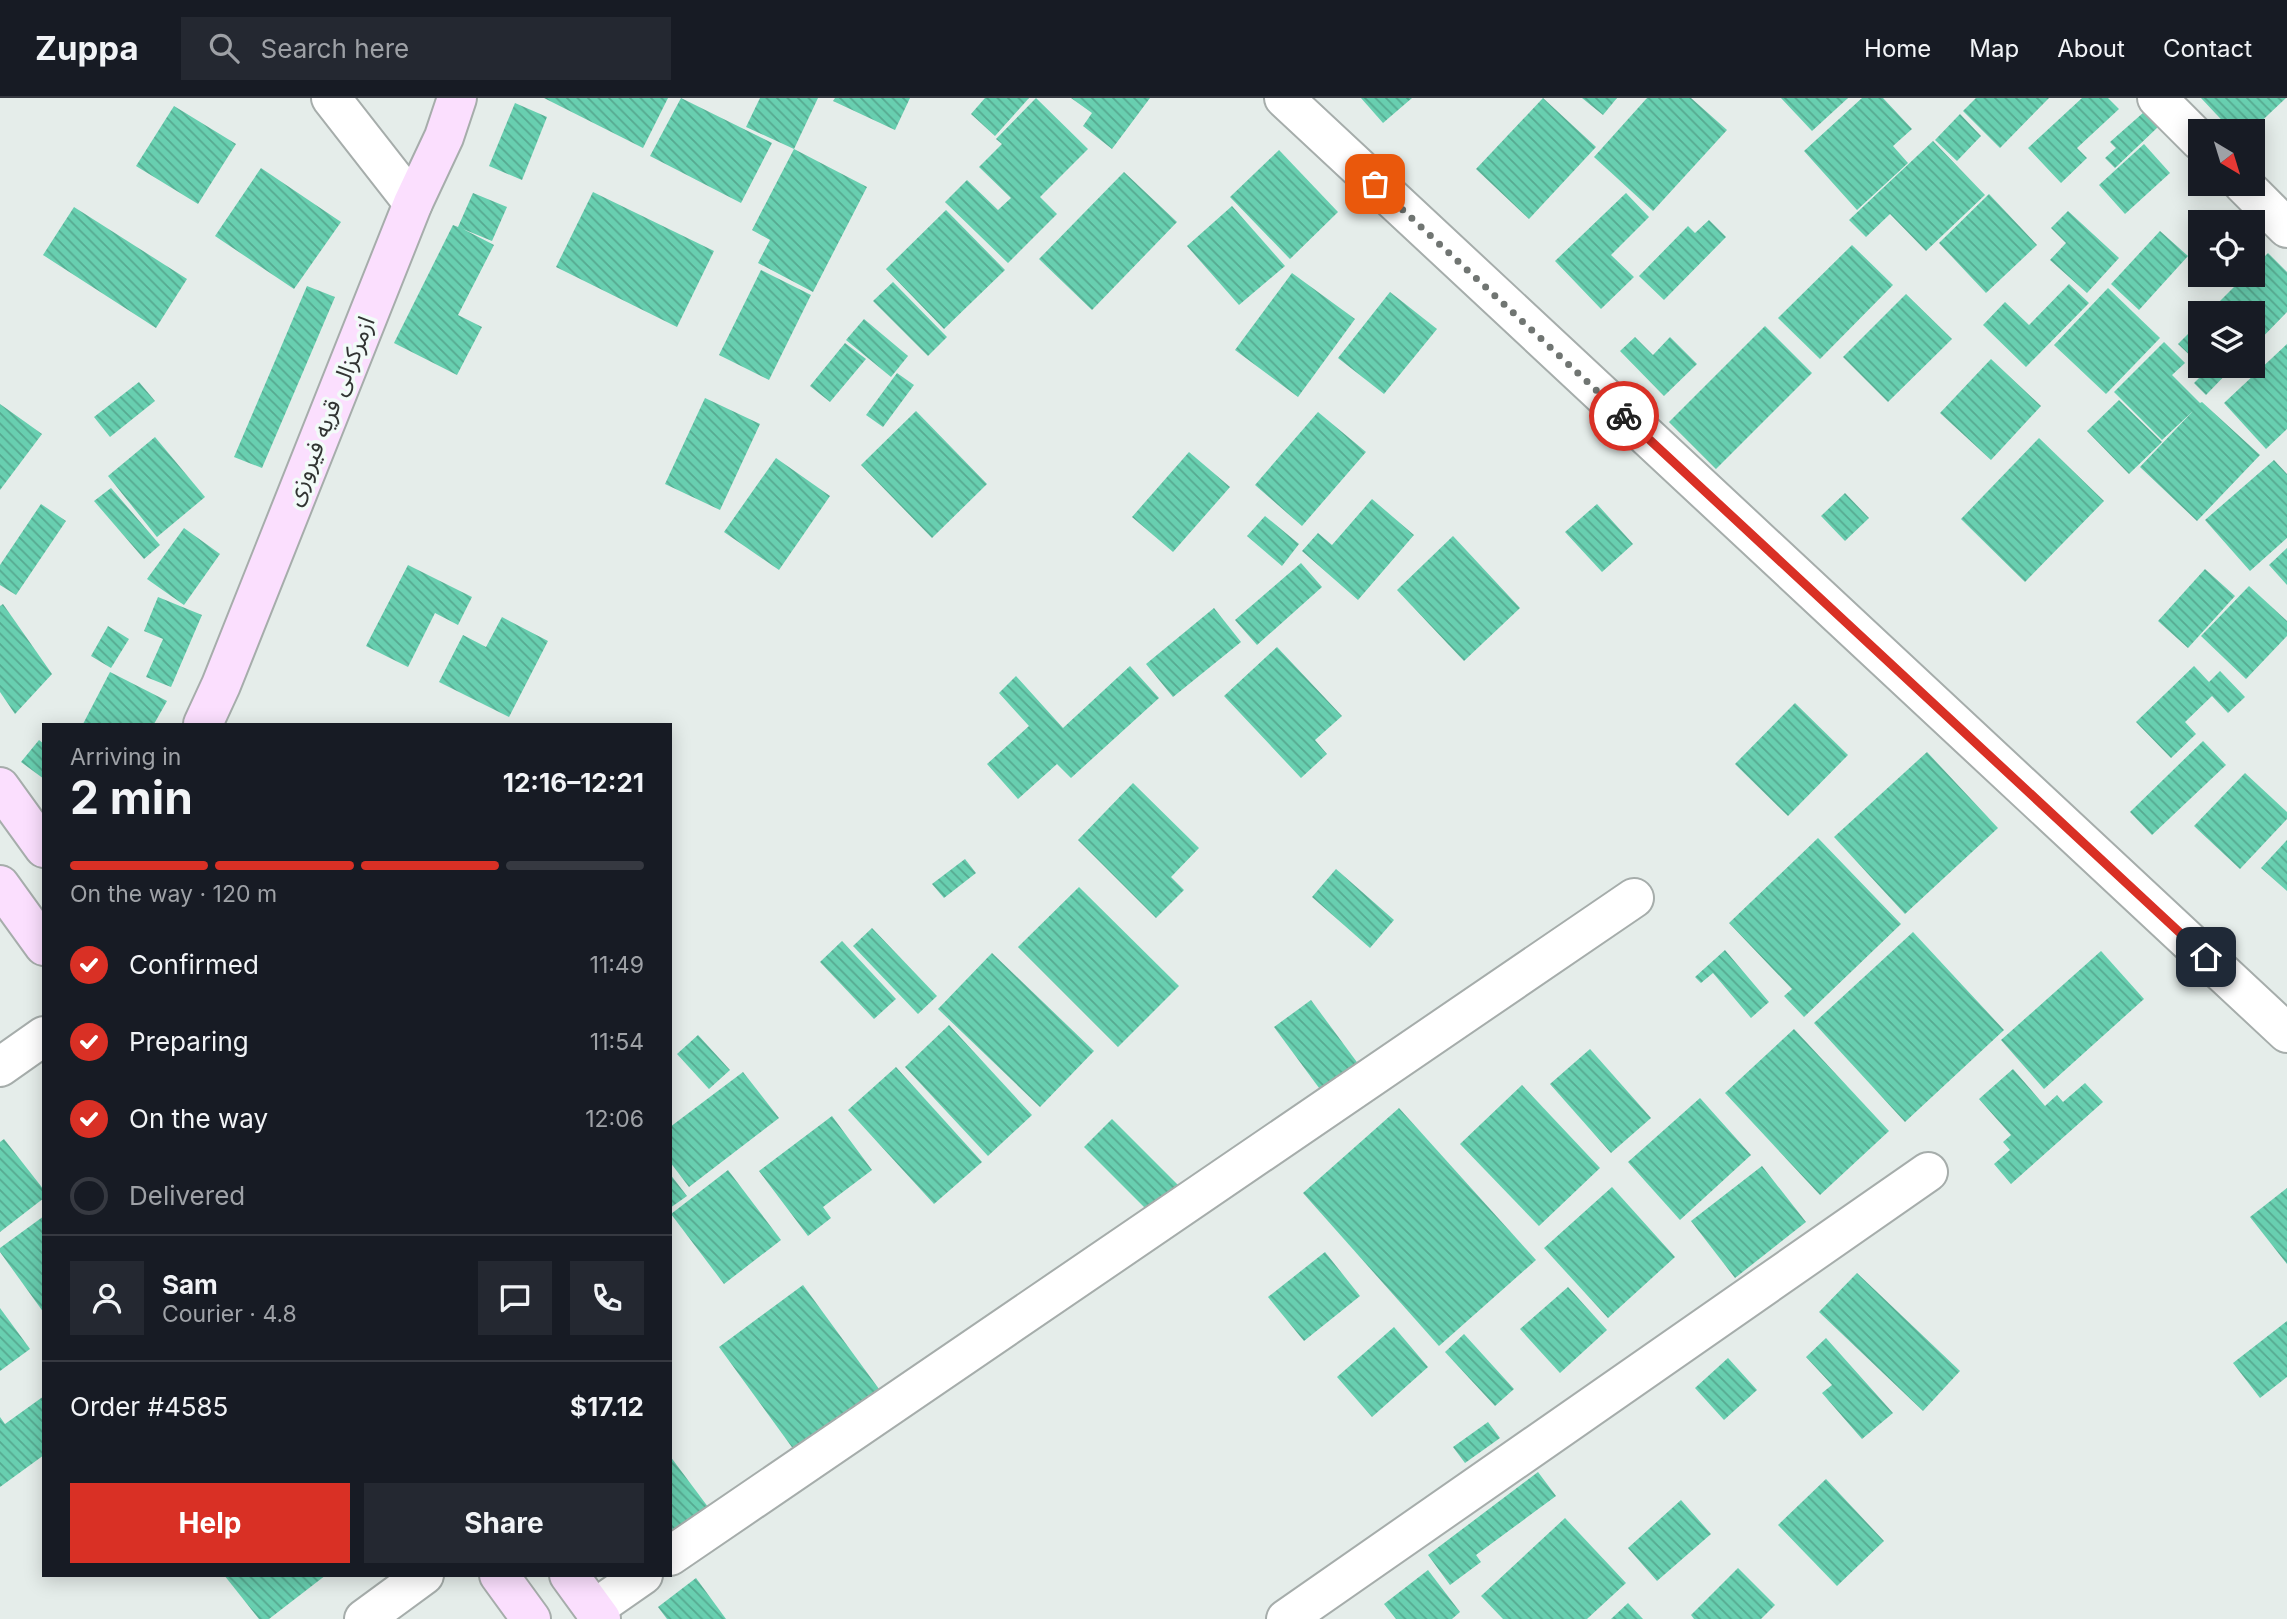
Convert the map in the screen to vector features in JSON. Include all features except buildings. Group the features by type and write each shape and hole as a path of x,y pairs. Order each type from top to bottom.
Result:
{"street":[{"path":"331,98 413,203"},
{"name":"ازمرکزالی قریه فیروزی","path":"203,723 226,673 413,203 444,137 457,98"},
{"path":"1284,98 2287,1033"},
{"path":"2157,98 2188,129"},
{"path":"2255,196 2287,228"},
{"path":"0,788 42,845"},
{"path":"0,885 42,943"},
{"path":"672,1555 1634,898"},
{"path":"0,1067 42,1037"},
{"path":"1286,1619 1928,1172"},
{"path":"364,1619 421,1577"},
{"path":"500,1577 531,1619"},
{"path":"570,1577 597,1614 641,1577"}],"way so far":[{"path":"1375,184 1624,416"}],"route":[{"path":"1624,416 2206,957"}]}
